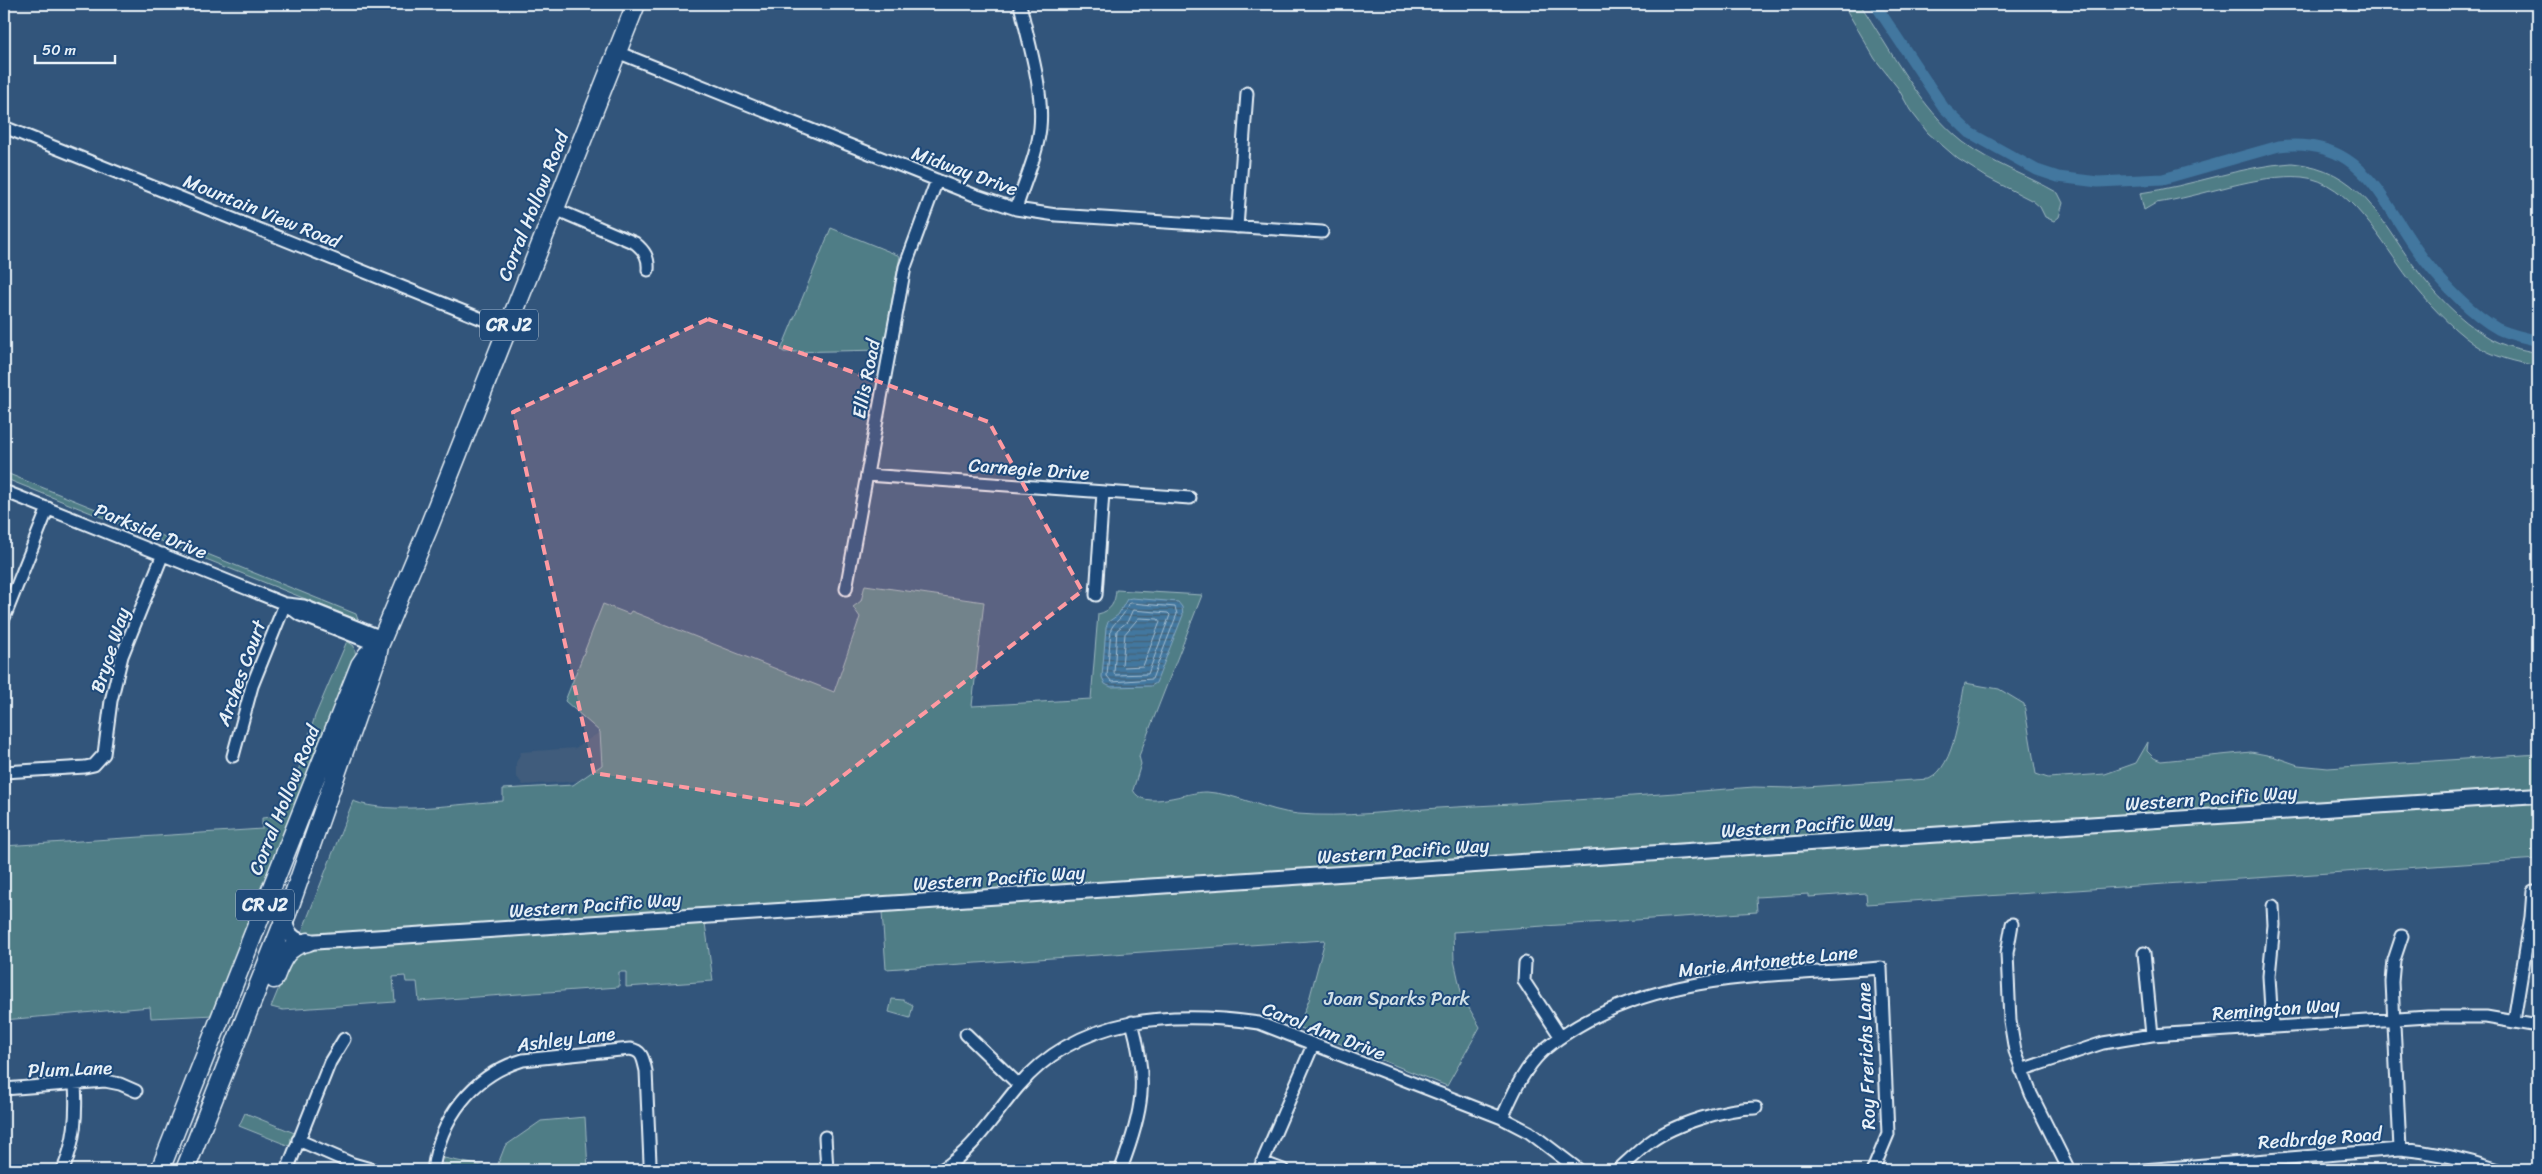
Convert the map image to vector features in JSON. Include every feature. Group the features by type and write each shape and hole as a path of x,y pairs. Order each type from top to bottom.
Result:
{"main road":[{"name":"Corral Hollow Road","path":"185,1170 285,918 377,657 380,641 428,529 636,4"},
{"name":"Corral Hollow Road","path":"160,1170 360,665 380,641"},
{"path":"277,874 289,873 298,881"},
{"path":"197,1170 282,959 294,946 308,942"}],"street":[{"path":"1016,209 1036,150 1040,116 1038,91 1020,4"},
{"name":"Midway Drive","path":"617,52 937,180 1016,209 1066,216 1322,232"},
{"path":"1238,227 1247,93"},
{"name":"Mountain View Road","path":"4,127 507,329"},
{"name":"Ellis Road","path":"846,589 905,267 937,180"},
{"path":"555,209 635,243 644,250 648,259 648,270"},
{"name":"Carnegie Drive","path":"867,475 1190,498"},
{"name":"Parkside Drive","path":"4,491 285,604 300,615 380,641"},
{"path":"1096,595 1103,492"},
{"path":"4,618 48,508"},
{"name":"Bryce Way","path":"4,772 85,767 94,765 100,760 106,748 111,701 122,656 163,554"},
{"name":"Arches Court","path":"233,756 252,686 285,604"},
{"name":"Western Pacific Way","path":"308,942 2538,795"},
{"path":"2514,1021 2531,917 2533,891"},
{"path":"2272,1026 2269,976 2274,924 2273,906"},
{"path":"285,918 286,927 290,935 298,941 308,942"},
{"path":"2012,924 2007,954 2010,1021 2015,1051 2021,1070 2069,1170"},
{"path":"2400,1149 2392,972 2402,936"},
{"path":"2144,953 2152,1035"},
{"path":"1525,963 1524,981 1560,1036"},
{"name":"Marie Antonette Lane","path":"1502,1118 1536,1058 1560,1036 1604,1010 1660,990 1702,982 1881,968"},
{"name":"Roy Frerichs Lane","path":"1873,1170 1888,1134 1881,968"},
{"name":"Carol Ann Drive","path":"942,1170 974,1140 1019,1085 1050,1058 1082,1037 1132,1022 1182,1016 1220,1017 1259,1023 1502,1118 1530,1132 1578,1170"},
{"name":"Remington Way","path":"2021,1070 2102,1043 2152,1035 2456,1016 2514,1021 2538,1026"},
{"path":"1122,1166 1138,1122 1143,1096 1139,1050 1132,1022"},
{"path":"966,1034 1019,1085"},
{"path":"287,1170 330,1062 344,1039"},
{"path":"1283,1170 1261,1166 1313,1045"},
{"name":"Ashley Lane","path":"433,1170 441,1136 456,1107 472,1088 507,1065 523,1060 630,1049 637,1050 643,1056 646,1071 650,1163 653,1170"},
{"name":"Plum Lane","path":"4,1089 105,1081 120,1084 136,1091"},
{"path":"63,1170 71,1149 77,1116 75,1084"},
{"path":"1618,1170 1651,1141 1681,1126 1743,1108 1756,1108"},
{"path":"825,1137 827,1170"},
{"path":"298,1140 353,1164 374,1170"},
{"name":"Redbrdge Road","path":"2143,1170 2268,1165 2400,1149 2464,1158 2498,1170"}],"highlighted area":[{"path":"708,319 989,422 1082,591 804,806 594,773 513,412"}],"shaded area":[{"path":"600,732 602,765 578,781 523,785 516,776 516,763 521,752 575,748"}],"green space":[{"path":"1843,4 1860,4 1919,95 1947,128 1974,150 2058,193 2063,203 2059,217 2054,221 2045,217 2040,207 2033,201 1988,178 1958,159 1928,133 1910,110 1898,88 1875,59"},
{"path":"2292,163 2315,167 2335,175 2351,185 2378,213 2421,276 2447,305 2477,330 2494,340 2512,347 2538,353 2538,366 2497,356 2474,344 2456,330 2416,288 2364,217 2335,190 2319,181 2302,177 2285,177 2249,182 2156,203 2144,210 2140,193 2254,168"},
{"path":"831,228 900,256 883,350 784,352 781,350"},
{"path":"4,472 356,614 358,620 4,478"},
{"path":"865,585 984,602 972,706 1091,699 1098,614 1112,606 1116,590 1202,595 1139,756 1141,764 1133,790 1139,796 1146,799 1167,799 1207,792 1219,793 1275,810 1298,814 1333,815 1754,787 1790,788 1929,779 1938,772 1951,750 1965,683 1999,689 2024,704 2036,774 2048,778 2105,774 2136,763 2148,742 2147,751 2154,758 2161,761 2251,752 2272,756 2298,765 2328,768 2538,754 2538,791 313,939 303,935 303,929 353,801 386,808 406,808 503,801 503,789 573,785 602,765 600,732 565,701 603,604 629,614 631,611 834,692 860,617 853,607 861,601"},
{"path":"347,641 354,646 356,656 214,1015 151,1018 150,1007 4,1020 4,846 262,829 262,818 281,816 299,768 315,716"},
{"name":"Joan Sparks Park","path":"2538,801 2538,859 1867,904 1866,893 1809,897 1809,894 1756,897 1757,912 1453,932 1454,960 1462,996 1480,1027 1447,1086 1298,1027 1309,1000 1325,940 886,969 882,912"},
{"path":"705,923 713,981 626,987 626,972 619,972 619,987 419,1001 417,982 406,982 405,976 393,977 395,1002 283,1010 271,1007 292,956 307,949"},
{"path":"892,999 903,1000 913,1005 910,1018 889,1012"},
{"path":"245,1113 297,1134 292,1147 239,1126"},
{"path":"585,1117 588,1170 442,1170 444,1158 496,1169 505,1146 541,1121"}],"water":[{"path":"1127,599 1178,602 1182,607 1183,615 1156,683 1151,686 1111,687 1105,684 1102,677 1106,628 1108,622 1118,615"}],"waterway":[{"path":"1875,4 1944,108 1970,133 2037,170 2058,177 2098,182 2163,179 2279,146 2309,146 2333,152 2353,164 2369,179 2426,262 2459,298 2479,316 2498,329 2538,341"}]}
